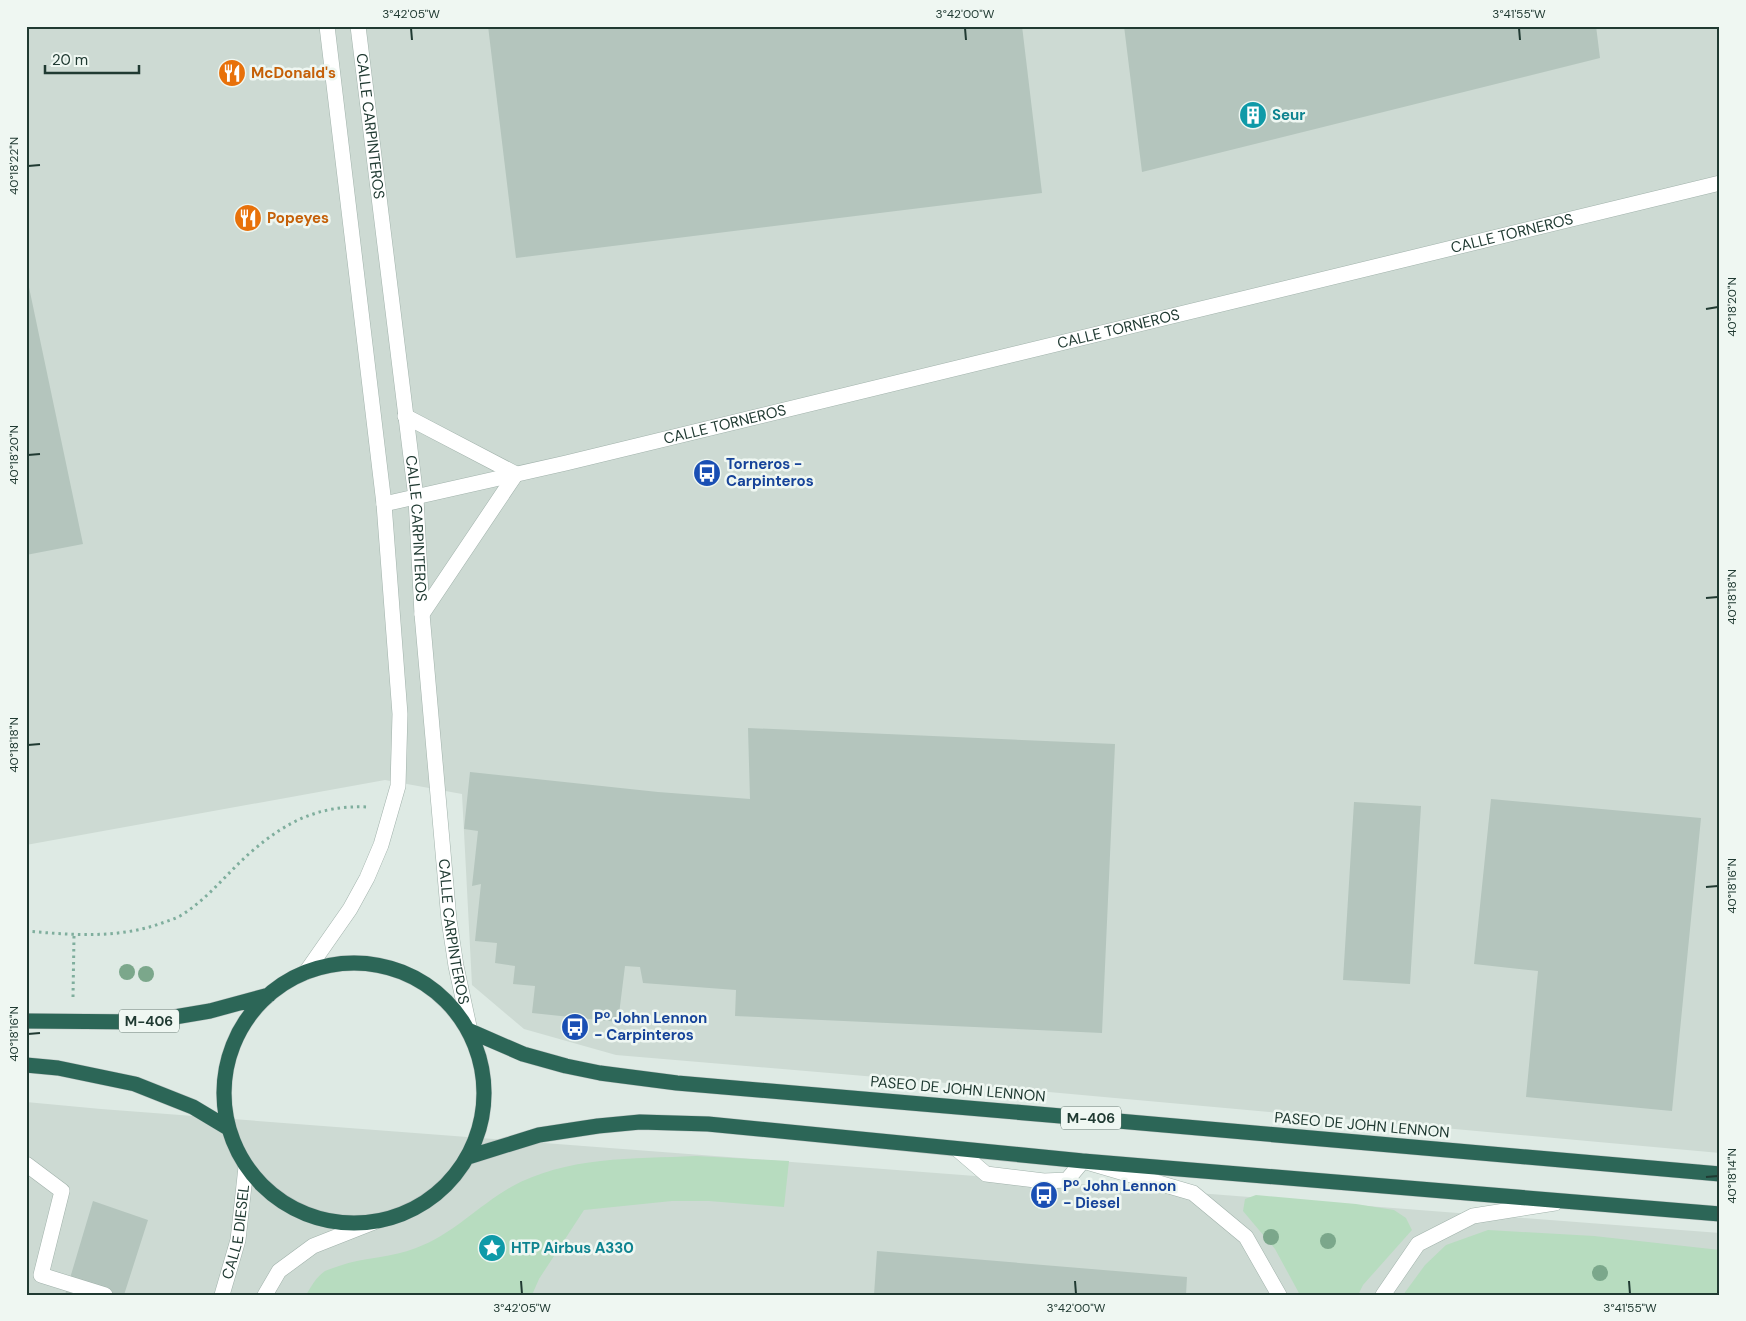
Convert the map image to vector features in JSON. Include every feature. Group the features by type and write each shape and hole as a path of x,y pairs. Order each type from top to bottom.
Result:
{"highway":[{"name":"M-406","path":"356,962 396,969 427,985 442,997 449,1003 470,1031 483,1070 485,1104 480,1131 468,1157 451,1181 429,1200 404,1214 374,1222 345,1223 315,1218 290,1207 266,1189 246,1167 228,1128 223,1096 227,1062 241,1025 269,995 306,972 331,965 356,962"},
{"name":"M-406","path":"26,1021 144,1022 210,1011 269,995"},
{"name":"PASEO DE JOHN LENNON","path":"470,1031 523,1054 566,1066 600,1074 677,1083 1720,1174"},
{"path":"26,1065 58,1068 135,1084 193,1107 228,1128"},
{"path":"468,1157 539,1134 640,1122 708,1124 1083,1162 1720,1214"}],"street":[{"name":"CALLE CARPINTEROS","path":"306,972 350,909 367,878 381,845 398,786 400,714 384,504 327,26"},
{"name":"CALLE CARPINTEROS","path":"358,26 416,498 422,614 449,920 470,1031"},
{"name":"CALLE TORNEROS","path":"384,504 516,474 1720,183"},
{"path":"406,416 516,474 422,614"},
{"path":"958,1150 986,1174 1044,1181 1066,1180 1083,1162 1193,1193 1246,1237 1279,1295"},
{"path":"26,1164 62,1191 41,1274 105,1295"},
{"name":"CALLE DIESEL","path":"222,1295 238,1240 246,1167"},
{"path":"1383,1295 1418,1244 1473,1216 1566,1202"},
{"path":"266,1295 279,1271 313,1246 374,1222"}],"path":[{"path":"26,931 74,936 143,930 179,916 206,897 251,852 288,824 321,810 347,806 371,807"},
{"path":"73,996 74,936"}],"shaded area":[{"path":"26,26 1720,26 1720,1153 616,1055 524,1029 472,985 462,794 385,780 26,845"},
{"path":"26,1102 1720,1233 1720,1295 26,1295"}],"green space":[{"path":"696,1156 789,1161 784,1207 709,1201 672,1201 584,1210 539,1279 532,1295 306,1295 316,1279 325,1271 348,1263 397,1254 416,1248 441,1236 511,1187 532,1177 578,1164 601,1161"},
{"path":"1256,1195 1356,1204 1394,1210 1406,1218 1412,1230 1363,1285 1358,1295 1300,1295 1275,1249 1243,1211 1245,1199"},
{"path":"1488,1230 1594,1236 1720,1250 1720,1295 1403,1295 1425,1265 1446,1245"}],"building":[{"path":"488,26 1022,26 1042,193 516,258"},
{"name":"Seur","path":"1124,26 1596,26 1600,58 1142,172"},
{"path":"26,273 83,544 26,555"},
{"path":"748,728 1115,744 1102,1033 735,1016 736,990 643,983 640,967 625,966 618,1022 532,1013 535,986 513,984 515,966 495,963 497,943 475,941 481,884 472,886 478,831 464,829 470,772 658,792 750,799"},
{"path":"1491,799 1701,818 1672,1111 1526,1097 1538,971 1474,964"},
{"path":"1354,802 1421,806 1410,984 1343,980"},
{"path":"93,1201 148,1220 124,1295 65,1295"},
{"path":"877,1251 1187,1277 1186,1295 874,1295"}],"place":[{"name":"McDonald's","path":"232,73"},
{"name":"Seur","path":"1253,115"},
{"name":"Popeyes","path":"248,218"},
{"name":"Torneros - Carpinteros","path":"707,473"},
{"name":"Pº John Lennon - Carpinteros","path":"575,1027"},
{"name":"Pº John Lennon - Diesel","path":"1044,1195"},
{"name":"HTP Airbus A330","path":"492,1248"}]}
